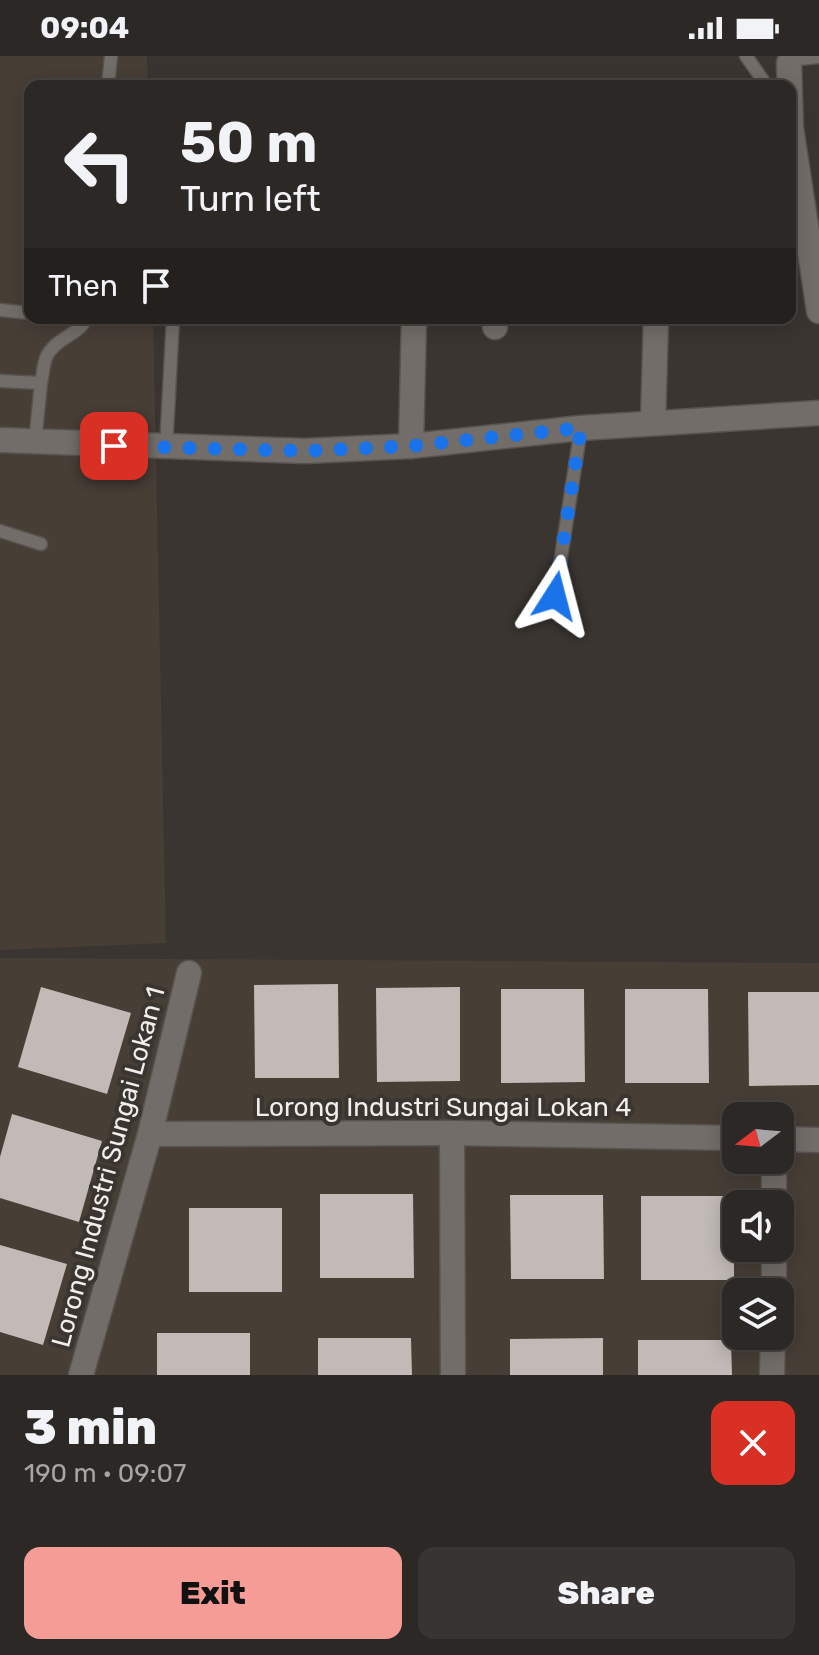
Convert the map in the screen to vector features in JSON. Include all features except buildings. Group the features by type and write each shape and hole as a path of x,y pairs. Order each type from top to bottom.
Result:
{"street":[{"path":"789,59 789,80"},
{"path":"796,166 819,311"},
{"path":"411,446 414,324"},
{"path":"653,423 656,324"},
{"path":"0,440 166,449 305,451 411,446 581,428 819,413"},
{"name":"Lorong Industri Sungai Lokan 1","path":"81,1375 150,1134 189,973"},
{"path":"452,1133 453,1375"},
{"name":"Lorong Industri Sungai Lokan 4","path":"150,1134 452,1133 722,1138"},
{"path":"794,1139 819,1140"},
{"path":"772,1375 773,1350"}],"lane":[{"path":"109,80 111,56"},
{"path":"746,56 763,80"},
{"path":"789,59 819,57"},
{"path":"0,310 24,312"},
{"path":"35,442 47,356 52,348 80,331 84,324"},
{"path":"166,449 173,324"},
{"path":"0,381 41,383"},
{"path":"555,596 581,428"},
{"path":"0,531 41,544"}],"shaded area":[{"path":"0,56 147,56 148,80 24,80 24,324 153,324 166,943 0,950"},
{"path":"0,958 819,963 819,1375 0,1375"}],"route":[{"path":"114,446 305,451 411,446 581,428 555,596"}]}
